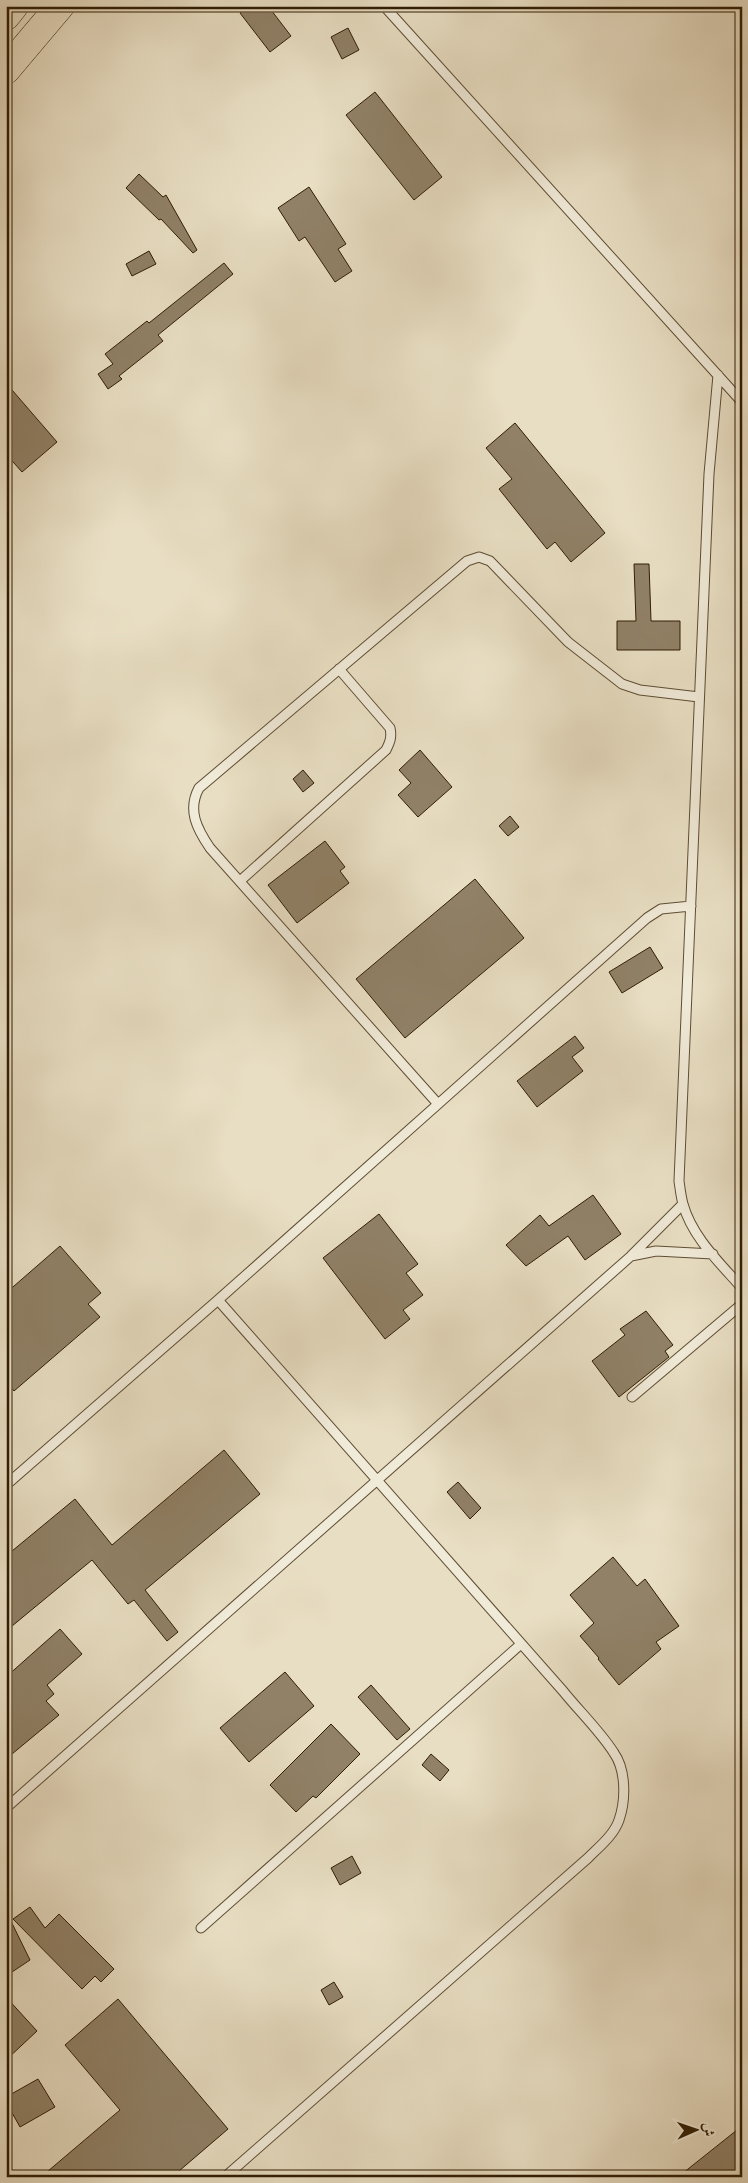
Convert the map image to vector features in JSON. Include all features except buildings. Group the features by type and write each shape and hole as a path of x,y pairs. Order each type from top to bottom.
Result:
{"highway":[{"path":"6,16 14,6"},
{"path":"6,70 60,6"}],"lane":[{"path":"384,6 742,402"},
{"path":"718,375 709,474 679,1181 683,1204 692,1226 742,1288"},
{"path":"438,1104 210,848 198,829 194,814 194,798 199,788 467,561 479,557 490,561 568,642 622,684 640,690 699,697"},
{"path":"240,881 386,750 390,743 392,736 390,728 339,669"},
{"path":"6,1485 218,1300 647,918 661,909 690,906"},
{"path":"6,1808 631,1256 683,1204"},
{"path":"631,1256 656,1251 713,1254"},
{"path":"218,1300 376,1482 521,1644 615,1754 622,1773 624,1792 619,1820 606,1841 225,2177"},
{"path":"632,1397 742,1304"},
{"path":"201,1928 521,1644"}]}
